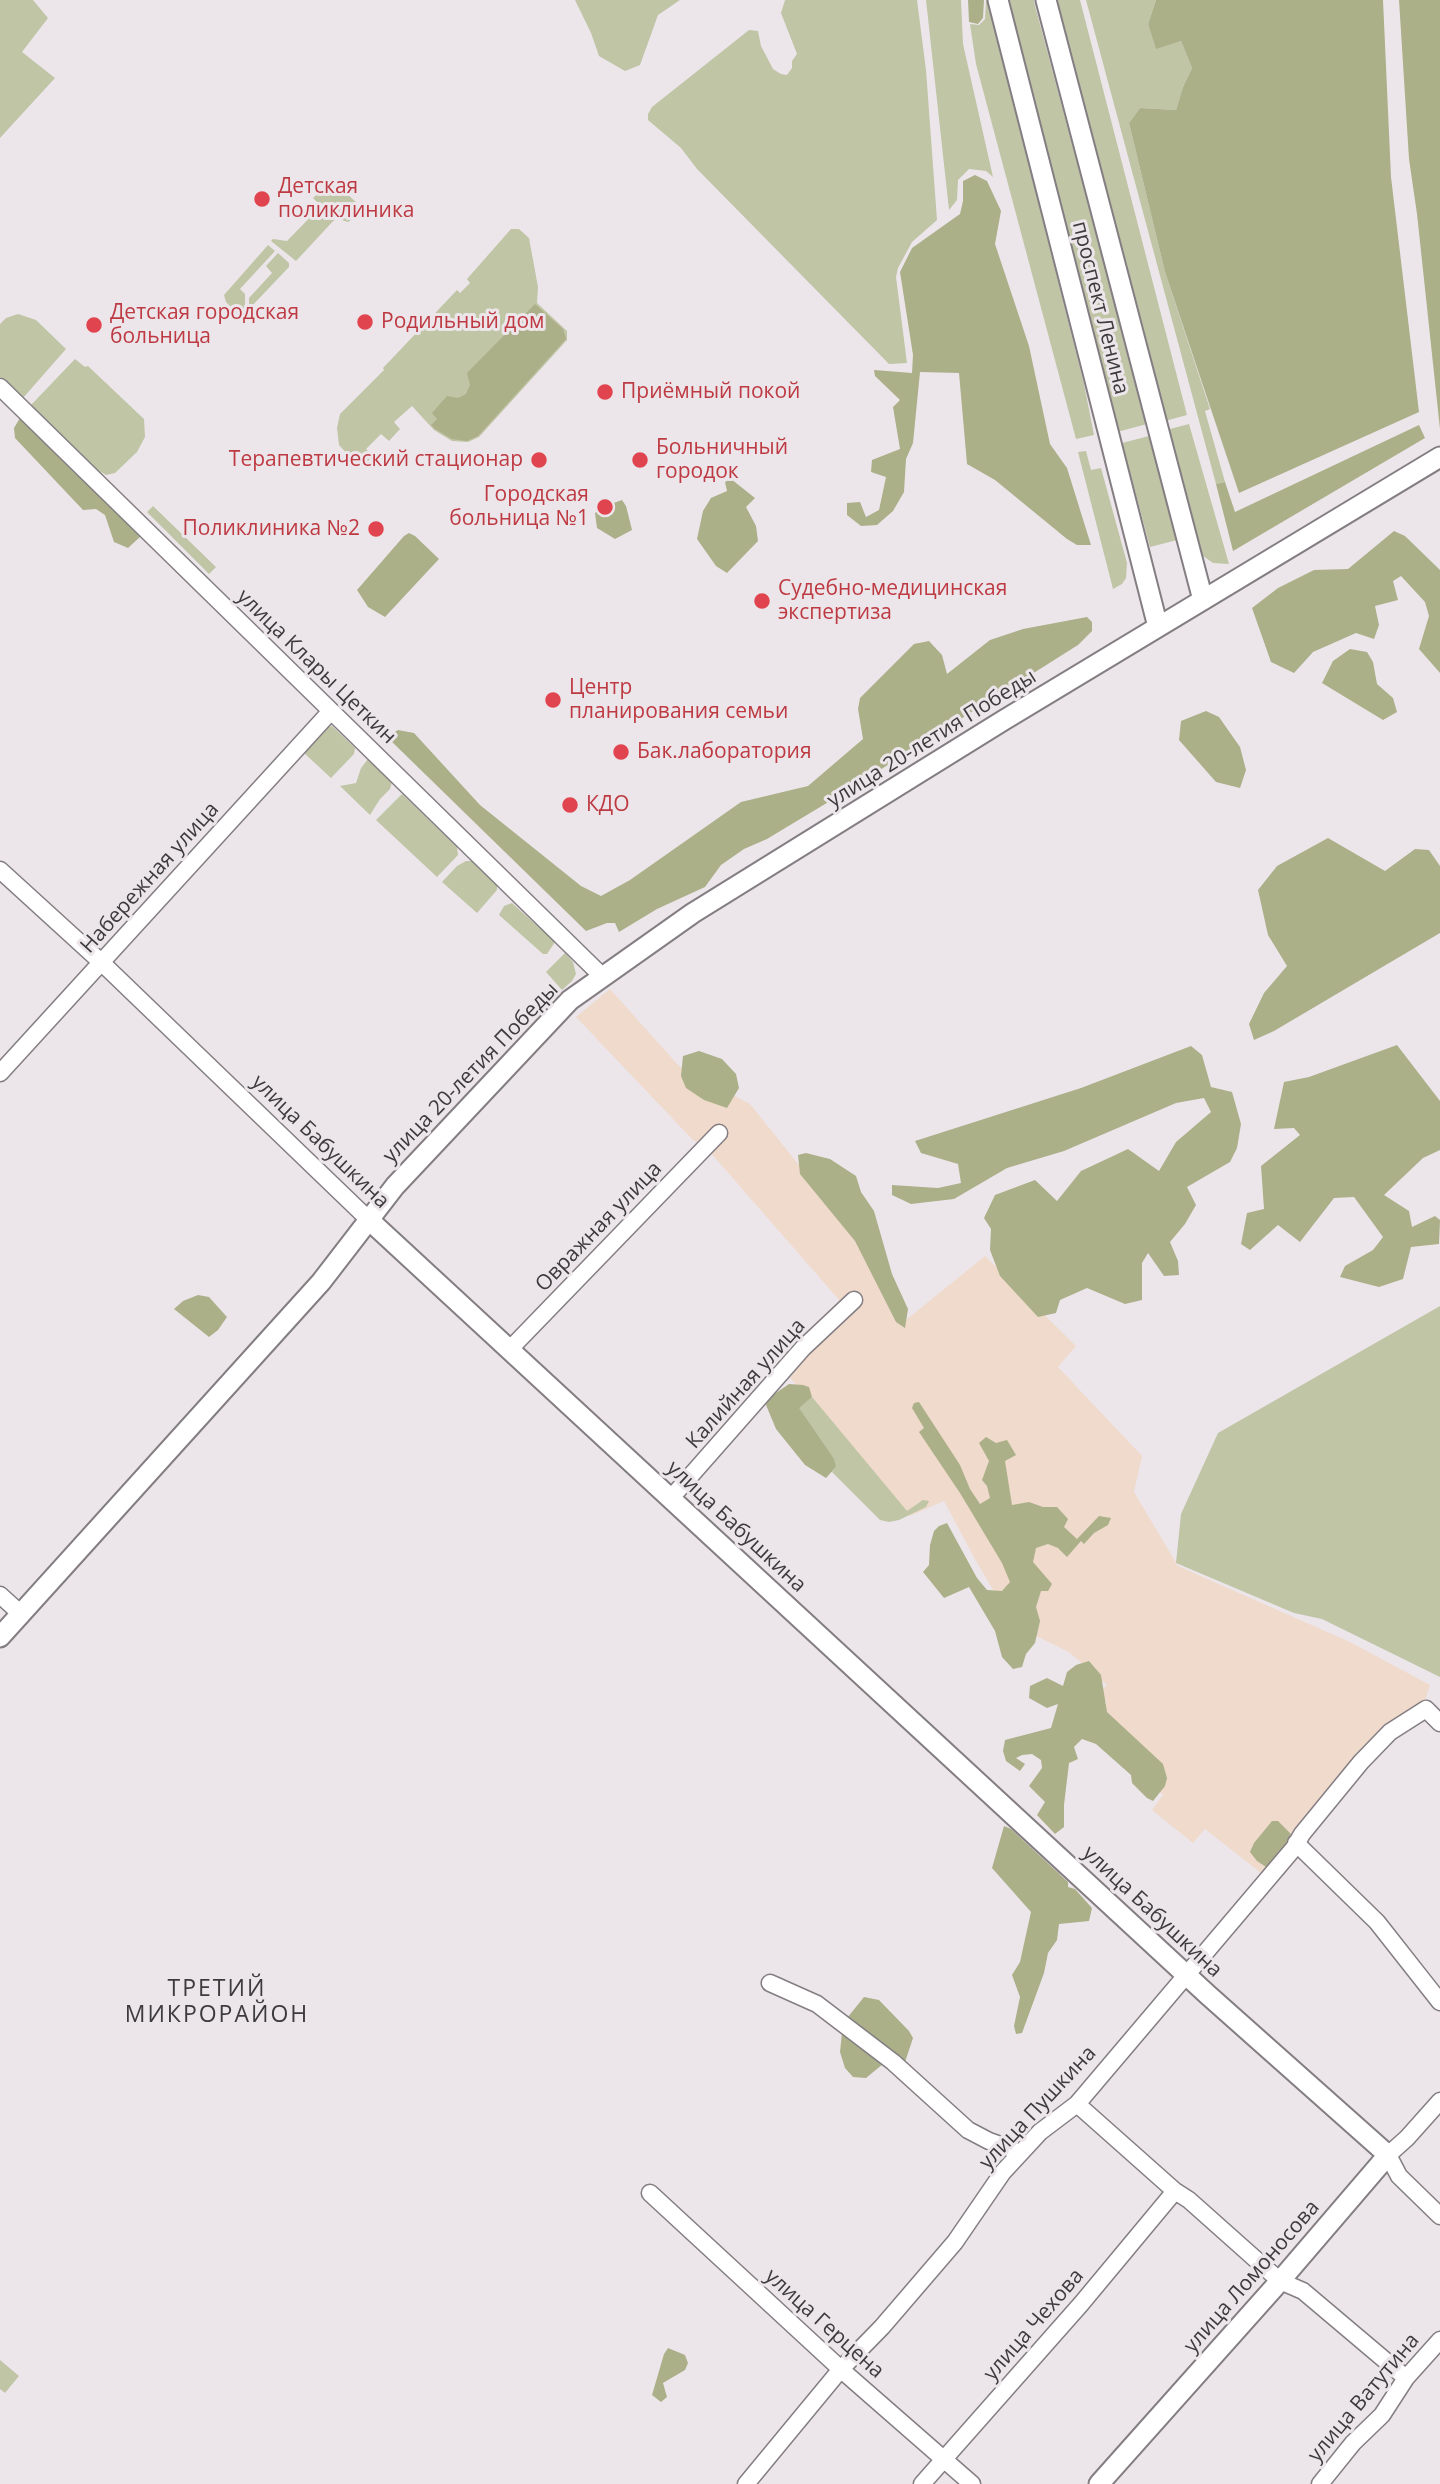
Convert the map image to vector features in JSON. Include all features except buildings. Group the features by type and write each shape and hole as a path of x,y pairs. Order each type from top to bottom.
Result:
{"street":[{"name":"проспект Ленина","path":"998,0 1158,627"},
{"name":"проспект Ленина","path":"1046,0 1203,600"},
{"name":"улица Клары Цеткин","path":"0,387 603,977"},
{"name":"улица 20-летия Победы","path":"0,1637 321,1282 395,1186 558,1011 693,913 1440,457"},
{"name":"Набережная улица","path":"0,1073 331,711"},
{"name":"улица Бабушкина","path":"0,870 101,962 368,1219 509,1350 1185,1973 1388,2155 1399,2176 1440,2216"},
{"name":"Овражная улица","path":"509,1350 719,1133"},
{"name":"Калийная улица","path":"671,1498 803,1348 855,1300"},
{"path":"0,1595 21,1614"},
{"name":"улица Пушкина","path":"746,2484 841,2369 955,2242 1003,2172 1040,2132 1077,2104 1361,1762 1390,1732 1426,1709 1440,1723"},
{"path":"1296,1843 1377,1922 1440,2002"},
{"path":"770,1983 817,2004 893,2062 968,2130 1012,2149"},
{"name":"улица Ломоносова","path":"1099,2484 1388,2155 1408,2138 1440,2101"},
{"path":"1077,2104 1280,2281 1303,2291 1406,2378"},
{"name":"улица Чехова","path":"922,2484 1081,2304 1175,2191"},
{"name":"улица Герцена","path":"650,2193 841,2369 972,2484"},
{"name":"улица Ватутина","path":"1320,2484 1353,2443 1382,2415 1406,2378 1440,2340"}],"shaded area":[{"path":"610,989 679,1066 750,1104 868,1251 906,1320 985,1256 1076,1346 1058,1367 1142,1456 1134,1492 1178,1566 1350,1642 1430,1685 1423,1706 1381,1736 1261,1873 1205,1829 1193,1843 1152,1810 1163,1795 1152,1785 1098,1714 1107,1703 1097,1695 1107,1685 1069,1652 1014,1625 944,1501 910,1516 780,1366 840,1301 709,1151 692,1139 576,1017"}],"green space":[{"path":"0,0 33,0 48,18 22,52 55,78 0,138"},
{"path":"575,0 680,0 658,15 640,65 625,71 599,56"},
{"path":"785,0 917,0 926,70 937,220 912,242 896,277 907,363 889,364 697,169 681,148 648,120 652,107 749,30 758,31 761,46 773,69 787,75 797,54 781,13"},
{"path":"926,0 961,0 963,44 993,177 986,171 969,169 958,180 957,200 949,210"},
{"path":"968,0 984,0 983,18 978,24 969,22"},
{"path":"986,0 992,0 1010,90 1084,384 1094,435 1076,439 976,64 970,24 979,25 985,19"},
{"path":"1010,0 1034,0 1147,424 1117,432 1018,47"},
{"path":"1058,0 1080,0 1187,415 1165,421 1059,17"},
{"path":"1086,0 1156,0 1148,24 1156,48 1181,41 1192,68 1176,110 1140,108 1129,123 1165,272 1210,409 1205,411 1225,482 1216,484"},
{"path":"1156,0 1383,0 1391,177 1419,412 1239,493 1165,272 1129,123 1140,108 1176,110 1192,68 1181,41 1156,49 1148,24"},
{"path":"1399,0 1440,0 1440,429 1409,159"},
{"path":"975,175 987,181 1001,211 995,244 1029,346 1050,444 1067,468 1091,545 1077,545 1067,539 995,480 967,464 959,373 920,372 913,443 906,459 904,492 893,511 877,525 861,526 847,515 847,503 860,502 866,517 879,510 886,477 871,472 872,460 900,449 893,407 900,400 875,376 874,370 912,373 913,355 900,272 912,248 960,214 963,181"},
{"path":"329,184 337,185 357,203 358,215 348,222 336,218 296,261 271,241 287,241 321,206 313,198"},
{"path":"511,229 519,229 529,238 538,287 537,303 567,331 567,340 479,437 468,442 452,441 434,430 412,406 394,422 400,429 389,441 381,434 366,449 373,456 368,461 358,462 349,456 339,445 337,428 340,414 457,290 460,293 470,283 467,279"},
{"path":"268,245 275,251 240,289 245,294 245,321 226,302 224,295"},
{"path":"278,253 289,263 289,267 249,309 249,298 272,273 266,266"},
{"path":"535,304 563,329 566,339 478,436 467,441 452,439 435,429 431,425 437,419 432,413 447,396 458,398 466,394 470,385 467,373"},
{"path":"18,314 36,320 66,349 23,398 0,377 0,324 6,318"},
{"path":"75,359 85,367 88,366 144,419 145,437 137,452 115,473 106,475 96,469 31,405"},
{"path":"20,418 101,493 141,536 128,548 114,542 105,515 96,509 83,510 15,438 14,428"},
{"path":"1189,424 1229,564 1213,563 1203,556 1196,545 1166,430"},
{"path":"1419,425 1425,438 1233,551 1216,484 1225,482 1235,512"},
{"path":"1149,436 1177,540 1150,547 1122,443"},
{"path":"1086,451 1091,470 1101,468 1127,563 1126,578 1113,589 1078,452"},
{"path":"731,479 755,498 746,507 756,526 758,541 727,573 716,566 697,539 703,511 711,498 727,491 725,482"},
{"path":"622,500 632,530 615,539 597,528 595,513 602,507"},
{"path":"153,506 216,567 209,574 147,512"},
{"path":"1394,531 1405,536 1440,570 1440,673 1419,649 1429,616 1425,602 1401,576 1393,581 1398,600 1375,606 1379,625 1374,639 1356,633 1313,652 1294,673 1271,662 1252,608 1278,588 1314,570 1348,569"},
{"path":"409,533 439,559 385,617 368,607 357,590"},
{"path":"1087,617 1092,622 1092,631 1078,645 845,792 767,839 744,849 721,865 705,887 657,909 619,932 615,923 607,923 586,931 388,738 398,730 414,733 480,805 581,886 601,896 630,880 741,802 808,786 863,739 858,709 860,698 914,644 929,641 942,655 947,674 990,640 1023,629"},
{"path":"1350,649 1367,652 1373,662 1377,684 1393,698 1397,712 1383,720 1322,683 1333,661"},
{"path":"1206,711 1219,717 1240,747 1246,770 1240,788 1216,782 1179,740 1181,721"},
{"path":"332,726 355,748 354,754 331,778 303,752 325,728"},
{"path":"368,759 392,782 390,789 370,815 340,786 356,783 361,768"},
{"path":"402,794 457,847 458,855 437,877 376,820"},
{"path":"1328,838 1385,871 1415,849 1429,850 1440,866 1440,933 1274,1031 1254,1040 1249,1024 1264,993 1287,966 1268,935 1258,890 1277,866"},
{"path":"472,861 497,884 497,890 477,913 442,882 457,866"},
{"path":"512,903 555,942 547,954 543,954 499,915 504,906"},
{"path":"565,953 573,962 576,974 562,990 546,972"},
{"path":"1397,1045 1440,1101 1440,1150 1423,1158 1384,1195 1409,1211 1412,1227 1435,1216 1440,1220 1439,1244 1411,1247 1403,1279 1379,1287 1340,1277 1345,1266 1373,1250 1383,1237 1354,1197 1334,1198 1300,1242 1278,1225 1250,1250 1241,1244 1247,1213 1264,1209 1261,1166 1300,1135 1294,1128 1274,1129 1284,1082 1309,1077"},
{"path":"1191,1046 1202,1055 1211,1087 1232,1092 1241,1124 1237,1148 1230,1162 1187,1187 1196,1205 1170,1242 1178,1261 1179,1275 1164,1276 1148,1253 1142,1263 1142,1300 1125,1304 1087,1288 1060,1300 1056,1313 1038,1317 1000,1276 990,1250 991,1229 984,1218 995,1195 1035,1180 1057,1201 1081,1171 1128,1149 1159,1171 1176,1142 1211,1112 1204,1098 1176,1103 1064,1151 1007,1168 954,1199 911,1204 892,1195 892,1185 938,1188 961,1183 958,1164 921,1153 915,1141 1081,1088"},
{"path":"699,1051 722,1059 736,1074 739,1088 727,1108 704,1100 686,1088 681,1076 683,1056"},
{"path":"806,1153 830,1159 856,1176 861,1192 874,1211 892,1274 908,1309 905,1328 896,1322 855,1241 800,1174 798,1155"},
{"path":"198,1295 209,1297 227,1317 209,1337 174,1309 183,1301"},
{"path":"1440,1306 1440,1677 1322,1619 1294,1613 1176,1563 1181,1514 1218,1433"},
{"path":"789,1384 809,1387 812,1397 799,1408 834,1459 836,1467 826,1478 805,1465 776,1429 766,1405 770,1397"},
{"path":"812,1397 907,1511 923,1500 929,1501 926,1507 899,1520 880,1520 832,1472 836,1467 798,1408"},
{"path":"919,1402 960,1465 980,1504 990,1498 987,1486 982,1480 989,1461 979,1443 986,1437 996,1443 1007,1440 1016,1455 1005,1461 1012,1505 1029,1502 1043,1507 1057,1507 1068,1519 1064,1527 1077,1539 1099,1516 1111,1518 1108,1525 1094,1533 1084,1544 1081,1541 1067,1557 1058,1548 1048,1544 1036,1548 1033,1562 1052,1584 1048,1591 1041,1591 1036,1607 1040,1621 1035,1643 1026,1654 1022,1667 1013,1669 1002,1657 995,1631 969,1587 944,1598 923,1572 929,1565 934,1531 947,1523 977,1578 987,1590 1002,1591 1010,1582 1002,1563 960,1493 919,1432 924,1428 912,1408 914,1403"},
{"path":"1089,1661 1101,1675 1107,1712 1163,1764 1167,1778 1165,1786 1153,1801 1132,1783 1131,1775 1096,1744 1082,1739 1074,1747 1078,1759 1069,1763 1064,1827 1055,1834 1037,1815 1045,1802 1029,1786 1042,1768 1041,1760 1032,1754 1016,1758 1025,1764 1020,1771 1006,1761 1003,1751 1005,1740 1051,1728 1058,1704 1047,1708 1029,1698 1030,1686 1047,1678 1063,1686 1067,1672 1076,1665"},
{"path":"1272,1821 1278,1821 1291,1834 1269,1869 1250,1852"},
{"path":"1004,1826 1011,1829 1068,1882 1068,1887 1075,1889 1092,1908 1089,1921 1059,1924 1057,1940 1048,1953 1044,1973 1022,2033 1016,2034 1014,2026 1020,1997 1012,1975 1020,1962 1031,1912 992,1868"},
{"path":"864,1997 879,2000 913,2038 904,2065 883,2064 866,2078 853,2077 845,2068 840,2052 843,2023"},
{"path":"668,2348 685,2355 688,2363 685,2370 663,2383 667,2397 661,2402 652,2395"},
{"path":"0,2360 19,2376 5,2393 0,2389"}],"place":[{"name":"Детская поликлиника","path":"262,199"},
{"name":"Родильный дом","path":"365,322"},
{"name":"Детская городская больница","path":"94,325"},
{"name":"Приёмный покой","path":"605,392"},
{"name":"Терапевтический стационар","path":"539,460"},
{"name":"Больничный городок","path":"640,460"},
{"name":"Городская больница №1","path":"605,507"},
{"name":"Поликлиника №2","path":"376,529"},
{"name":"Судебно-медицинская экспертиза","path":"762,601"},
{"name":"Центр планирования семьи","path":"553,700"},
{"name":"Бак.лаборатория","path":"621,752"},
{"name":"КДО","path":"570,805"}],"district":[{"name":"ТРЕТИЙ МИКРОРАЙОН","path":"217,2002"}]}
